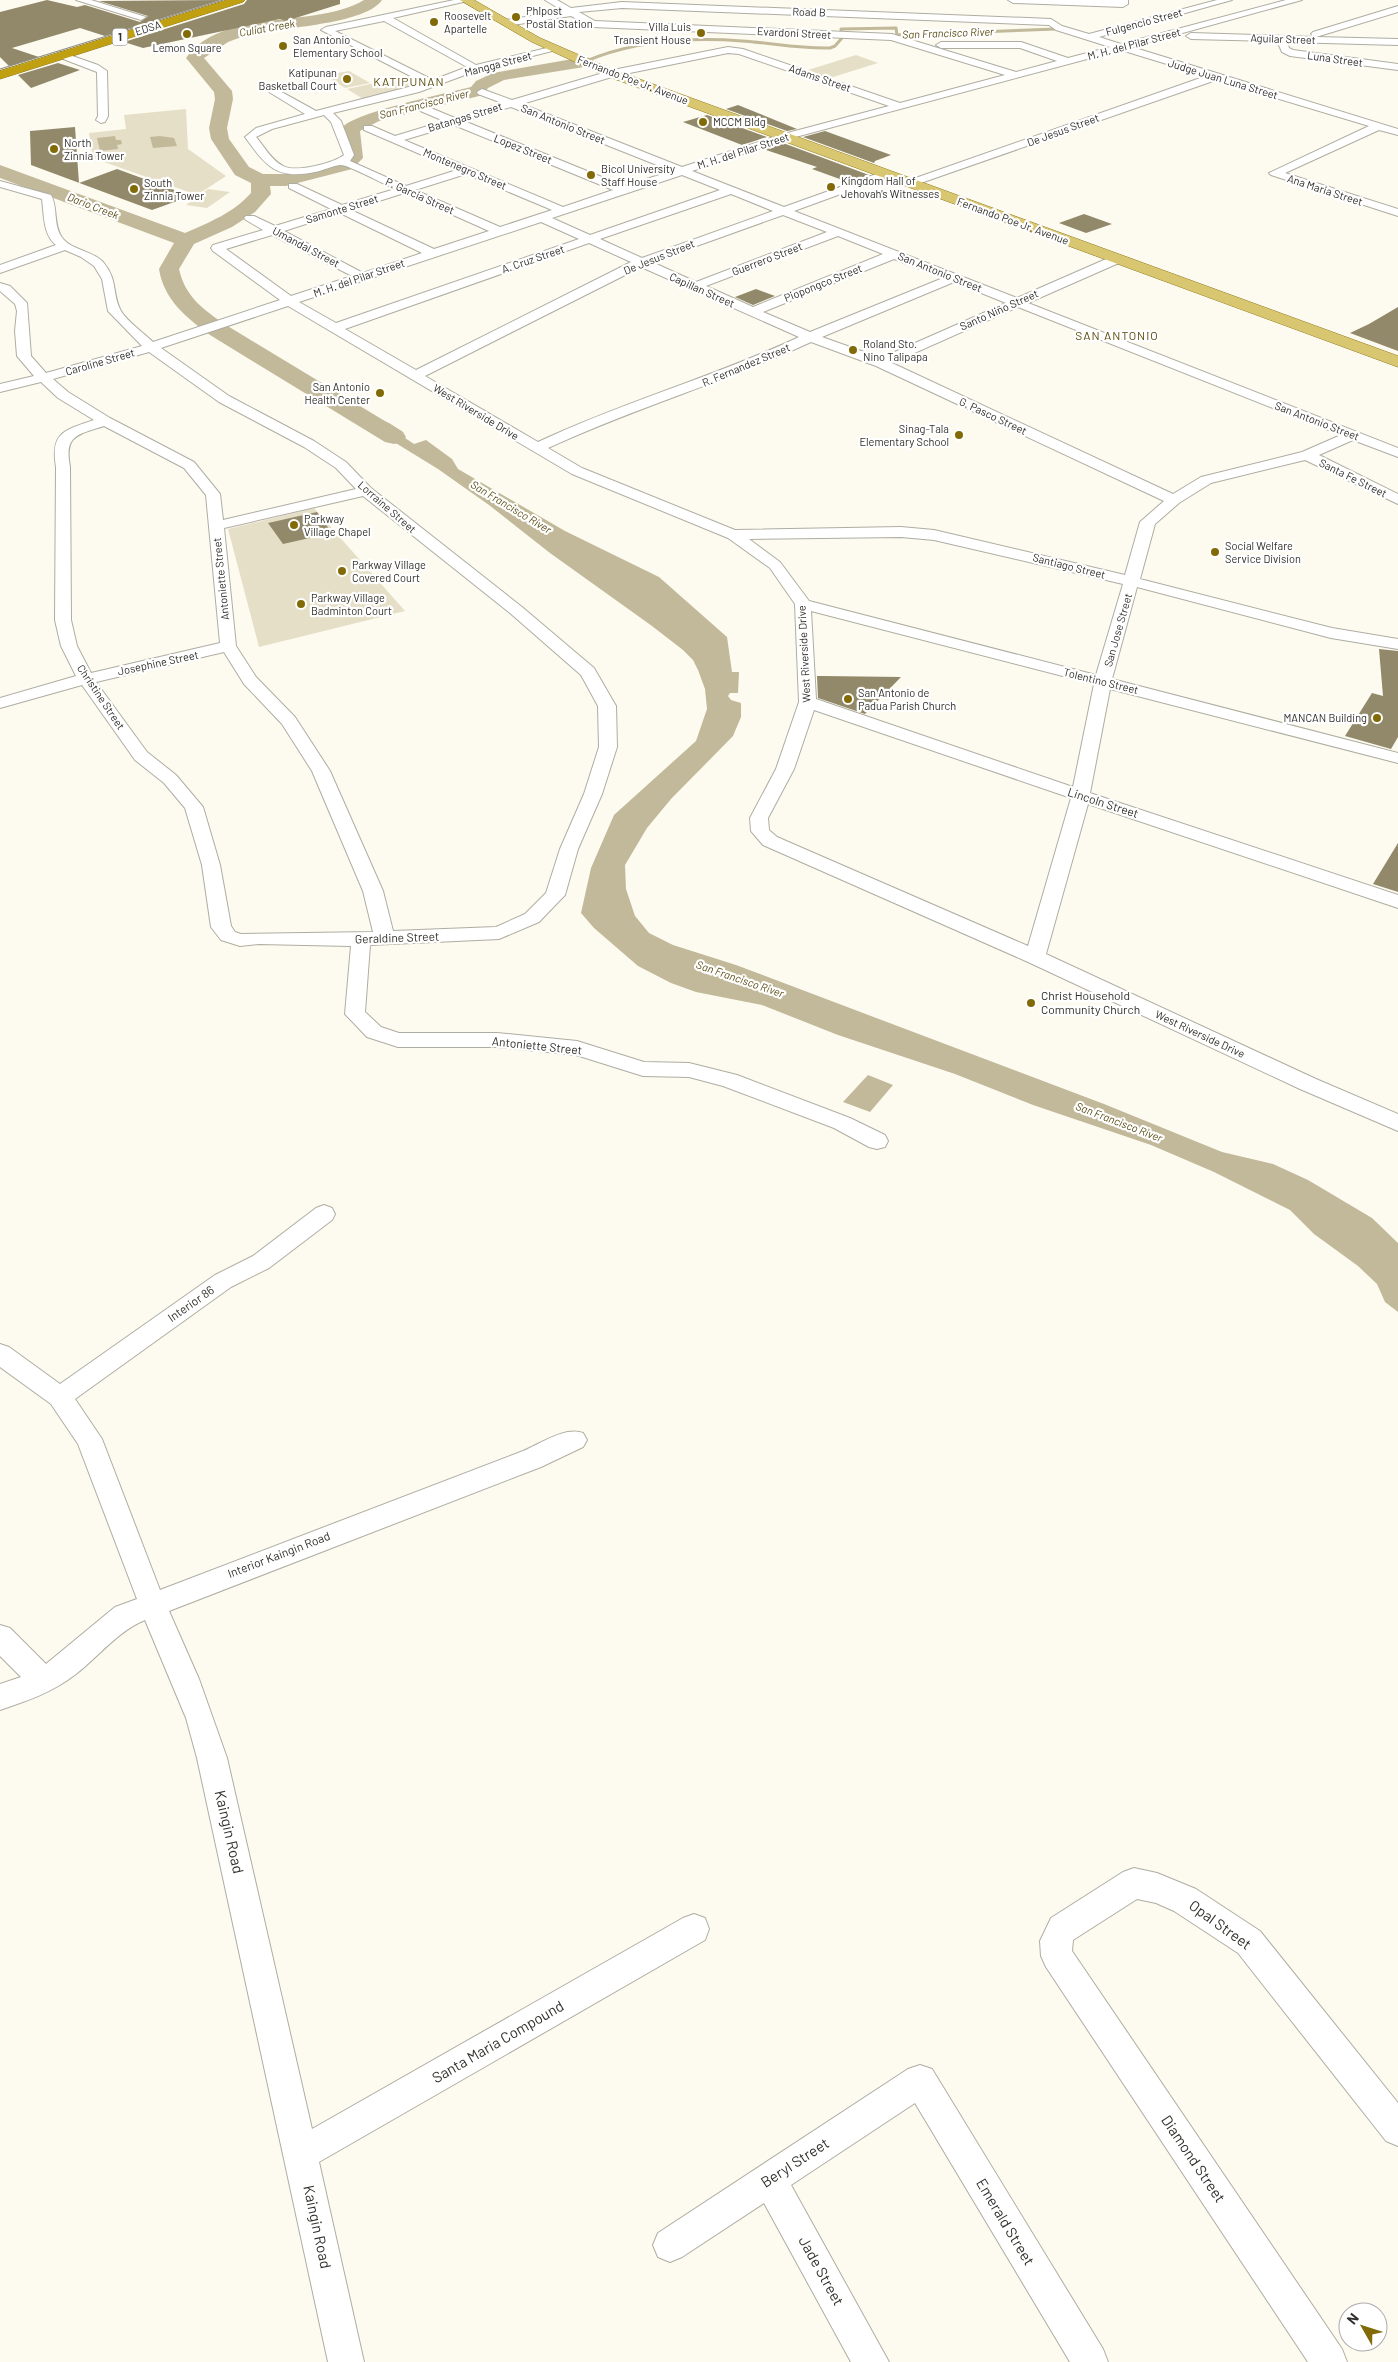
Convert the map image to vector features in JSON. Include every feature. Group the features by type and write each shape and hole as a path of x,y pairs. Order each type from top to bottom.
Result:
{"highway":[{"name":"EDSA","path":"0,74 240,0"},
{"name":"EDSA","path":"123,23 146,16"}],"main road":[{"name":"Fernando Poe Jr. Avenue","path":"467,0 555,49 613,73 1398,362"}],"street":[{"path":"81,0 146,16"},
{"path":"433,84 326,30 384,16 467,0"},
{"name":"Evardoni Street","path":"550,0 568,12 593,24 892,37 934,48 1016,75"},
{"path":"1013,0 1123,2"},
{"name":"Fulgencio Street","path":"1089,37 1228,0"},
{"name":"M. H. del Pilar Street","path":"198,332 784,137 1297,0"},
{"path":"1050,22 1051,1"},
{"path":"1241,2 1264,9"},
{"path":"707,30 720,4"},
{"name":"Road B","path":"506,23 610,6 720,4 1050,22"},
{"path":"1311,39 1317,32 1395,6"},
{"path":"384,16 475,68"},
{"name":"Judge Juan Luna Street","path":"1050,22 1054,26 1398,132"},
{"name":"Aguilar Street","path":"1168,35 1398,42"},
{"name":"Luna Street","path":"1281,39 1285,50 1290,52 1398,67"},
{"path":"934,48 944,44 1021,45 1067,61"},
{"name":"Mangga Street","path":"346,163 308,170 285,171 278,169 250,137 255,131 433,84 475,68 555,49"},
{"name":"Batangas Street","path":"395,139 613,73 723,51 740,51"},
{"name":"Adams Street","path":"740,51 900,106"},
{"path":"61,56 102,71 103,116 101,120"},
{"name":"De Jesus Street","path":"910,183 1214,76"},
{"path":"274,92 336,121 349,155 346,163"},
{"name":"San Antonio Street","path":"482,92 1398,453"},
{"name":"Lopez Street","path":"422,108 623,190"},
{"name":"Ana Maria Street","path":"1378,126 1275,173 1398,213"},
{"name":"Montenegro Street","path":"368,128 561,210"},
{"name":"P. Garcia Street","path":"346,163 499,231"},
{"name":"Samonte Street","path":"217,248 467,170"},
{"name":"De Jesus Street","path":"415,376 641,262 886,174"},
{"path":"0,184 42,194 47,197 52,232 56,239 65,246"},
{"path":"293,186 432,253"},
{"name":"A. Cruz Street","path":"334,328 731,190"},
{"name":"Capillan Street","path":"540,217 810,338"},
{"name":"Umandal Street","path":"250,218 362,277"},
{"name":"Guerrero Street","path":"695,286 839,232"},
{"path":"0,269 65,246"},
{"name":"Lorraine Street","path":"65,246 85,254 98,264 108,279 114,311 151,347 224,399 309,444 341,465 366,491 414,531 516,610 588,672 607,706 608,748 593,794 569,849 555,895 532,918"},
{"name":"West Riverside Drive","path":"217,248 289,301 537,448 585,475 734,535 774,565 803,604 808,702 785,769 759,818 757,825 761,834 782,847 1035,957 1299,1080 1398,1123"},
{"name":"Piopongco Street","path":"751,312 895,254"},
{"name":"Santo Niño Street","path":"881,363 1117,259"},
{"name":"R. Fernandez Street","path":"537,448 592,423 755,363 954,278"},
{"name":"Antoniette Street","path":"0,286 10,292 21,303 23,311 21,331 24,356 44,378 63,396 104,421 190,465 214,494 215,526 228,646 250,680 289,721 321,771 373,891 385,939"},
{"name":"Caroline Street","path":"0,388 90,366 198,332"},
{"name":"G. Pasco Street","path":"810,338 881,363 1174,500"},
{"name":"Christine Street","path":"104,421 71,435 63,442 61,449 63,467 63,620 69,646 86,679 141,756 170,779 194,807 210,865 220,927 228,936 240,940 259,938"},
{"name":"San Jose Street","path":"1035,957 1081,795 1103,681 1148,522 1174,500 1206,480 1307,455 1353,435"},
{"name":"Santa Fe Street","path":"1307,455 1398,500"},
{"path":"215,526 366,491"},
{"name":"Santiago Street","path":"734,535 901,532 934,535 1131,581 1331,633 1398,644"},
{"name":"Tolentino Street","path":"803,604 1398,758"},
{"name":"Josephine Street","path":"0,703 86,679 228,646"},
{"name":"Lincoln Street","path":"808,702 1398,902"},
{"name":"Geraldine Street","path":"259,938 385,939 499,933 532,918"},
{"name":"Antoniette Street","path":"361,939 355,1014 374,1032 398,1040 497,1040 577,1048 643,1069 689,1070 729,1080 842,1124 877,1141"},
{"name":"Interior 86","path":"60,1398 223,1281 261,1262 324,1214"},
{"name":"Kaingin Road","path":"0,1354 60,1398 89,1439 152,1604 185,1679 212,1758 346,2362"},
{"name":"Interior Kaingin Road","path":"0,1698 43,1680 70,1662 112,1624 125,1616 532,1459 574,1440"},
{"path":"0,1637 43,1680"},
{"name":"Opal Street","path":"1057,1956 1056,1941 1062,1929 1134,1883 1157,1888 1185,1900 1249,1942 1398,2129"},
{"name":"Santa Maria Compound","path":"301,2154 694,1930"},
{"name":"Diamond Street","path":"1057,1956 1329,2362"},
{"name":"Beryl Street","path":"670,2245 920,2081"},
{"name":"Emerald Street","path":"920,2081 1090,2362"},
{"name":"Jade Street","path":"770,2180 871,2362"}],"shaded area":[{"path":"856,55 878,63 830,78 808,70"},
{"name":"Katipunan Basketball Court","path":"349,71 370,83 345,88 325,75"},
{"path":"407,76 424,85 365,100 347,89"},
{"path":"186,109 188,149 226,176 197,195 93,158 89,133 126,129 124,115"},
{"path":"208,189 230,192 207,208 186,205"},
{"path":"314,508 405,611 259,647 228,529"}],"water":[{"path":"115,136 116,140 121,140 122,144 117,145 118,149 100,151 97,138"},
{"path":"150,137 174,138 177,146 153,148"},
{"path":"351,408 389,423 403,432 402,436 414,444 426,440 452,459 458,469 565,531 659,577 727,637 732,672 739,672 738,693 730,693 728,696 731,700 741,703 741,717 733,736 671,799 647,828 625,865 626,889 635,916 649,933 673,945 736,965 1104,1104 1222,1152 1273,1164 1308,1180 1372,1218 1398,1243 1398,1312 1385,1302 1377,1284 1358,1266 1314,1234 1290,1210 1214,1172 1151,1145 1033,1105 955,1074 838,1035 762,1005 696,992 671,983 638,966 594,928 581,913 591,868 614,815 696,741 707,709 705,689 693,660 652,626 550,553 489,505 438,469 342,410"},
{"path":"868,1075 893,1085 870,1112 843,1102"}],"building":[{"path":"47,0 77,7 85,5 140,22 148,16 99,1 221,0 105,36 80,28 12,48 39,57 9,66 0,57 0,12"},
{"path":"247,0 340,0 340,4 286,21 280,19 143,48 124,42 244,4"},
{"path":"58,63 80,70 31,88 18,75"},
{"path":"738,105 797,129 787,131 726,109"},
{"path":"707,115 767,137 742,145 683,122"},
{"name":"North Zinnia Tower","path":"75,127 79,183 31,165 30,131"},
{"path":"825,131 891,155 874,163 803,137"},
{"path":"783,143 869,175 848,182 812,169 817,167 763,149"},
{"name":"South Zinnia Tower","path":"117,169 191,196 152,210 79,183"},
{"path":"1084,214 1112,224 1086,233 1059,223"},
{"path":"756,289 775,296 753,305 735,297"},
{"path":"1398,307 1398,351 1350,333 1369,324"},
{"name":"Parkway Village Chapel","path":"317,512 332,533 283,544 268,523"},
{"name":"MANCAN Building","path":"1379,649 1398,651 1398,737 1391,749 1345,736 1372,693 1383,696"},
{"name":"San Antonio de Padua Parish Church","path":"817,676 901,677 865,714 818,698"},
{"path":"1398,843 1398,892 1373,884"}],"waterway":[{"name":"Culiat Creek","path":"260,180 242,171 220,139 218,128 224,99 223,91 194,58 222,38 238,32 344,14 357,10 374,0"},
{"name":"San Francisco River","path":"584,62 622,49 682,40 722,40 808,48 830,48 835,46 842,38 841,29 896,28 897,35 1056,29"},
{"name":"San Francisco River","path":"260,180 286,180 345,165 354,158 351,129 373,117 477,91 489,80 499,76 584,62"},
{"name":"Dario Creek","path":"0,171 186,240"},
{"name":"San Francisco River","path":"186,240 225,223 248,208 261,194 260,180"},
{"name":"San Francisco River","path":"186,240 169,269 174,289 193,311 218,330 394,437"}],"tram line":[{"path":"0,69 223,0"}],"place":[{"name":"Phlpost Postal Station","path":"516,17"},
{"name":"Roosevelt Apartelle","path":"434,22"},
{"name":"Villa Luis Transient House","path":"701,33"},
{"name":"Lemon Square","path":"187,34"},
{"name":"San Antonio Elementary School","path":"283,46"},
{"name":"Katipunan Basketball Court","path":"347,79"},
{"name":"MCCM Bldg","path":"703,122"},
{"name":"North Zinnia Tower","path":"54,149"},
{"name":"Bicol University Staff House","path":"591,175"},
{"name":"Kingdom Hall of Jehovah's Witnesses","path":"831,187"},
{"name":"South Zinnia Tower","path":"134,189"},
{"name":"Roland Sto. Nino Talipapa","path":"853,350"},
{"name":"San Antonio Health Center","path":"380,393"},
{"name":"Sinag-Tala Elementary School","path":"959,435"},
{"name":"Parkway Village Chapel","path":"294,525"},
{"name":"Social Welfare Service Division","path":"1215,552"},
{"name":"Parkway Village Covered Court","path":"342,571"},
{"name":"Parkway Village Badminton Court","path":"301,604"},
{"name":"San Antonio de Padua Parish Church","path":"848,699"},
{"name":"MANCAN Building","path":"1377,718"},
{"name":"Christ Household Community Church","path":"1031,1003"}],"district":[{"name":"KATIPUNAN","path":"409,82"},
{"name":"SAN ANTONIO","path":"1117,336"}]}
